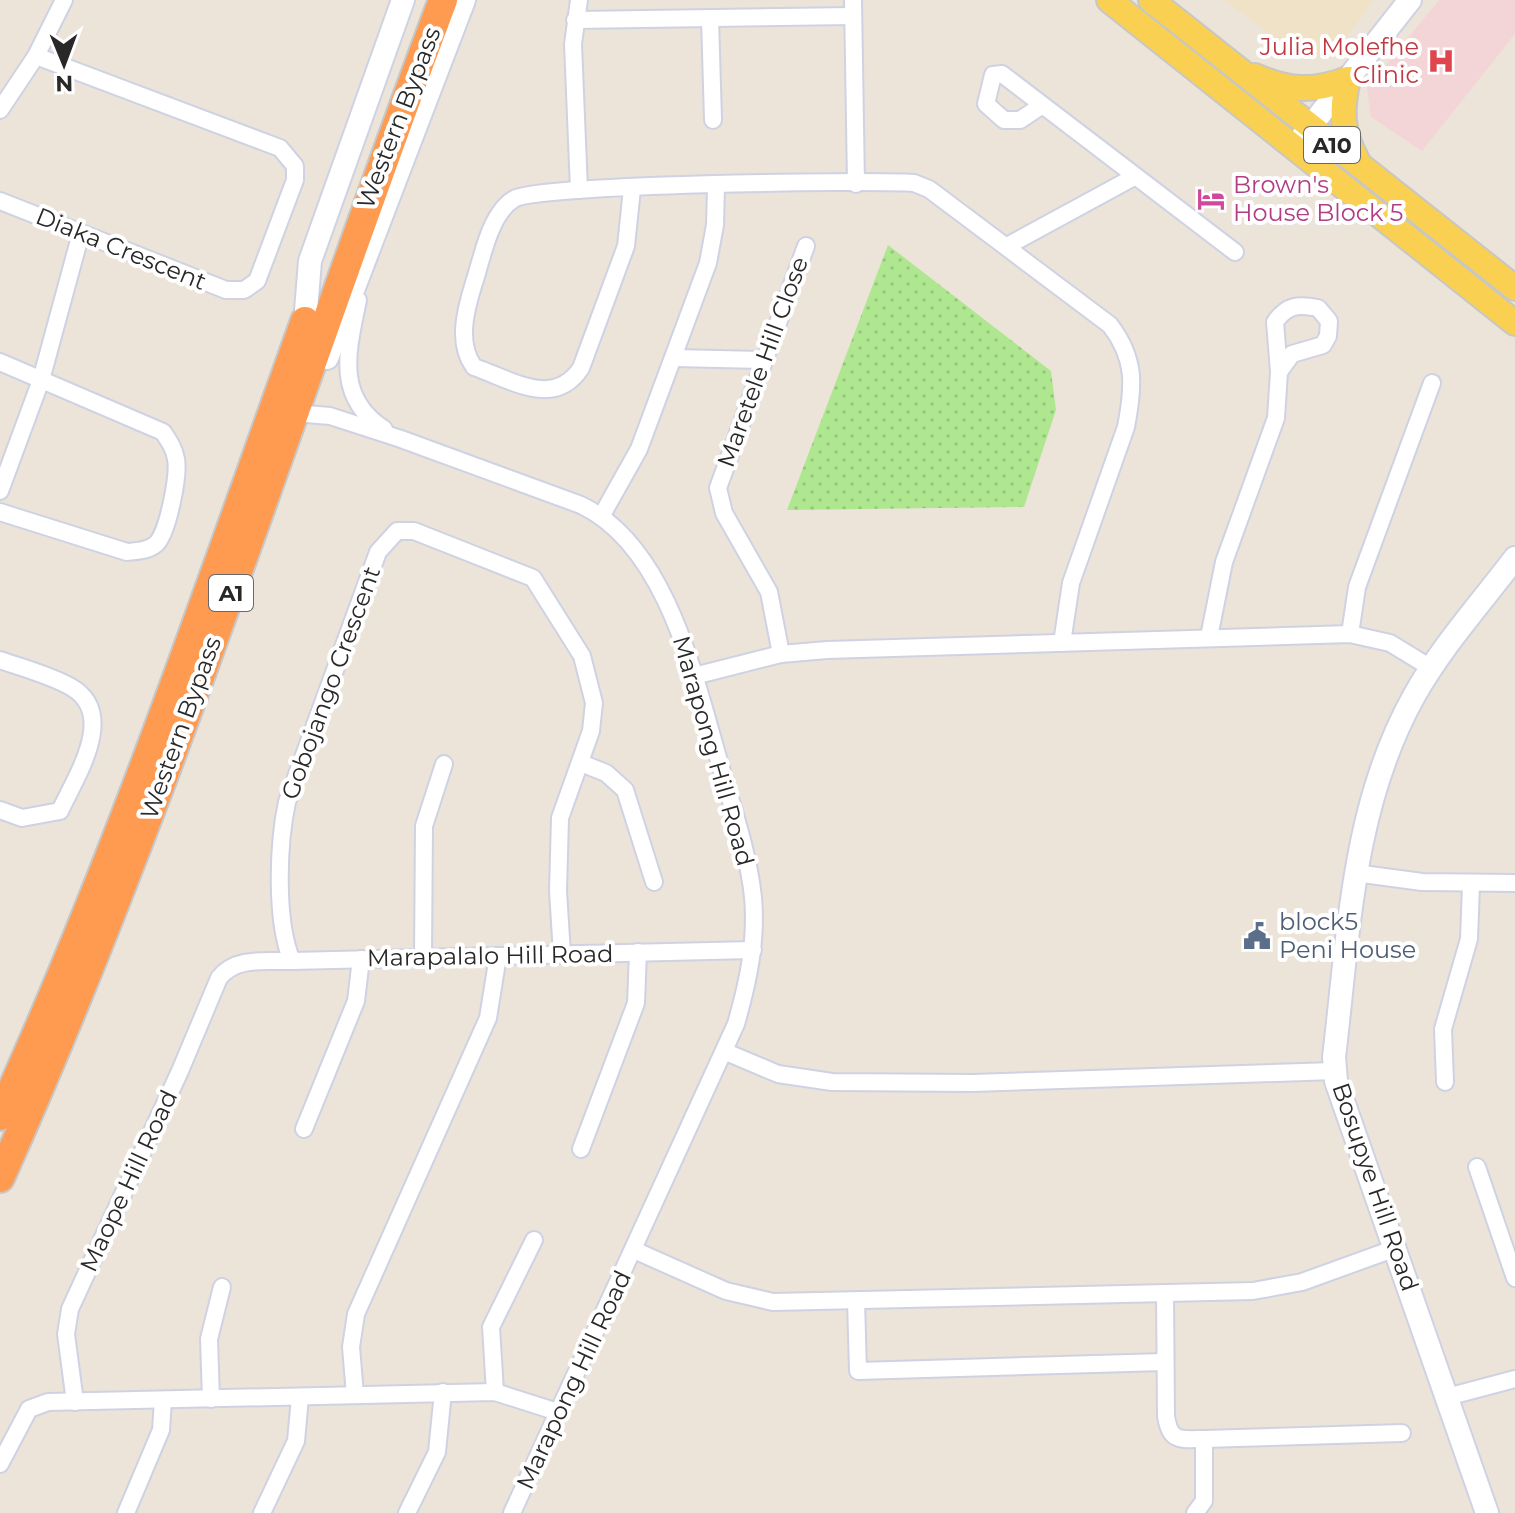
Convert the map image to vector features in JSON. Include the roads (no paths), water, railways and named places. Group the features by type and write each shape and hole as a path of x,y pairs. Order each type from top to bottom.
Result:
{"highway":[{"name":"Western Bypass","path":"0,1116 47,1012 172,693 425,0"},
{"name":"Western Bypass","path":"0,1178 133,859 281,455 334,293 443,0"}],"main road":[{"name":"A10","path":"1109,0 1302,137 1360,167 1515,288"},
{"name":"A10","path":"1151,0 1230,64 1302,137 1515,323"},
{"path":"1230,64 1274,85 1298,90 1316,90 1348,79 1342,121 1344,137 1360,167"}],"street":[{"path":"0,110 36,56 64,0"},
{"path":"305,323 310,261 403,0"},
{"path":"281,455 295,445 464,0"},
{"path":"579,0 575,20 579,190"},
{"path":"1302,137 1410,0"},
{"path":"575,20 710,18 853,8 856,184"},
{"path":"710,18 713,120"},
{"name":"Diaka Crescent","path":"0,201 226,290 244,290 257,281 295,180 295,166 280,148 36,56"},
{"path":"1041,106 1235,252"},
{"path":"1007,246 1134,177"},
{"path":"632,189 626,246 581,368 572,382 559,389 542,390 474,367 464,347 467,304 503,208 522,195 579,190 900,182 929,189 1110,325 1126,346 1131,370 1126,427 1071,583 1062,643"},
{"path":"602,515 639,449 674,358 713,244 716,186"},
{"path":"0,491 41,380 81,233"},
{"name":"Maretele Hill Close","path":"781,654 769,592 718,498 721,472 806,246"},
{"path":"364,267 347,353 347,383 360,408 375,423 401,439"},
{"path":"674,358 762,360"},
{"path":"0,362 163,432 173,445 177,464 167,521 158,543 144,551 127,552 0,512"},
{"path":"1209,637 1224,562 1276,418 1279,372"},
{"path":"1350,634 1357,587 1432,383"},
{"name":"Marapong Hill Road","path":"306,414 330,416 401,439 602,515 633,548 662,595 694,676 746,853 753,897 753,950 747,986 726,1052 512,1513"},
{"name":"Gobojango Crescent","path":"292,961 283,927 282,835 287,802 342,649 386,539 397,531 414,531 533,578 582,656 590,682 594,703 581,763"},
{"name":"Bosupye Hill Road","path":"1487,1513 1334,1071 1355,873 1360,841 1378,777 1403,719 1431,668 1515,558"},
{"path":"694,676 781,654 925,645 1350,634 1390,643 1431,668"},
{"path":"0,660 72,687 86,701 93,718 93,738 60,811 43,817 22,818 0,810"},
{"path":"562,954 558,891 560,818 581,763 606,773 625,790 654,882"},
{"path":"423,957 424,826 444,764"},
{"path":"1355,873 1471,885 1515,883"},
{"path":"1445,1082 1443,1029 1469,939 1471,885"},
{"name":"Marapalalo Hill Road","path":"228,967 239,963 292,961 753,950"},
{"path":"581,1149 636,1003 638,952"},
{"path":"355,1395 351,1347 356,1314 488,1018 498,956"},
{"path":"304,1129 356,1001 361,959"},
{"name":"Maope Hill Road","path":"75,1402 66,1334 70,1309 180,1071 219,978 228,967"},
{"path":"726,1052 778,1074 832,1082 987,1083 1334,1071"},
{"path":"1477,1167 1515,1278"},
{"path":"495,1392 491,1327 534,1240"},
{"path":"634,1250 749,1298 773,1302 1278,1288 1396,1248"},
{"path":"211,1399 210,1331 222,1287"},
{"path":"1165,1293 1164,1362 1168,1431 1183,1439 1402,1433"},
{"path":"856,1301 858,1371 1164,1362"},
{"path":"1447,1397 1515,1379"},
{"path":"407,1513 437,1452 443,1392"},
{"path":"0,1464 29,1409 48,1402 495,1392 558,1412"},
{"path":"262,1513 296,1441 300,1397"},
{"path":"126,1513 161,1430 163,1400"},
{"path":"1195,1513 1204,1501 1204,1439"}],"place":[{"name":"Julia Molefhe Clinic","path":"1441,61"},
{"name":"Brown's House Block 5","path":"1211,199"},
{"name":"block5 Peni House","path":"1257,936"}]}
